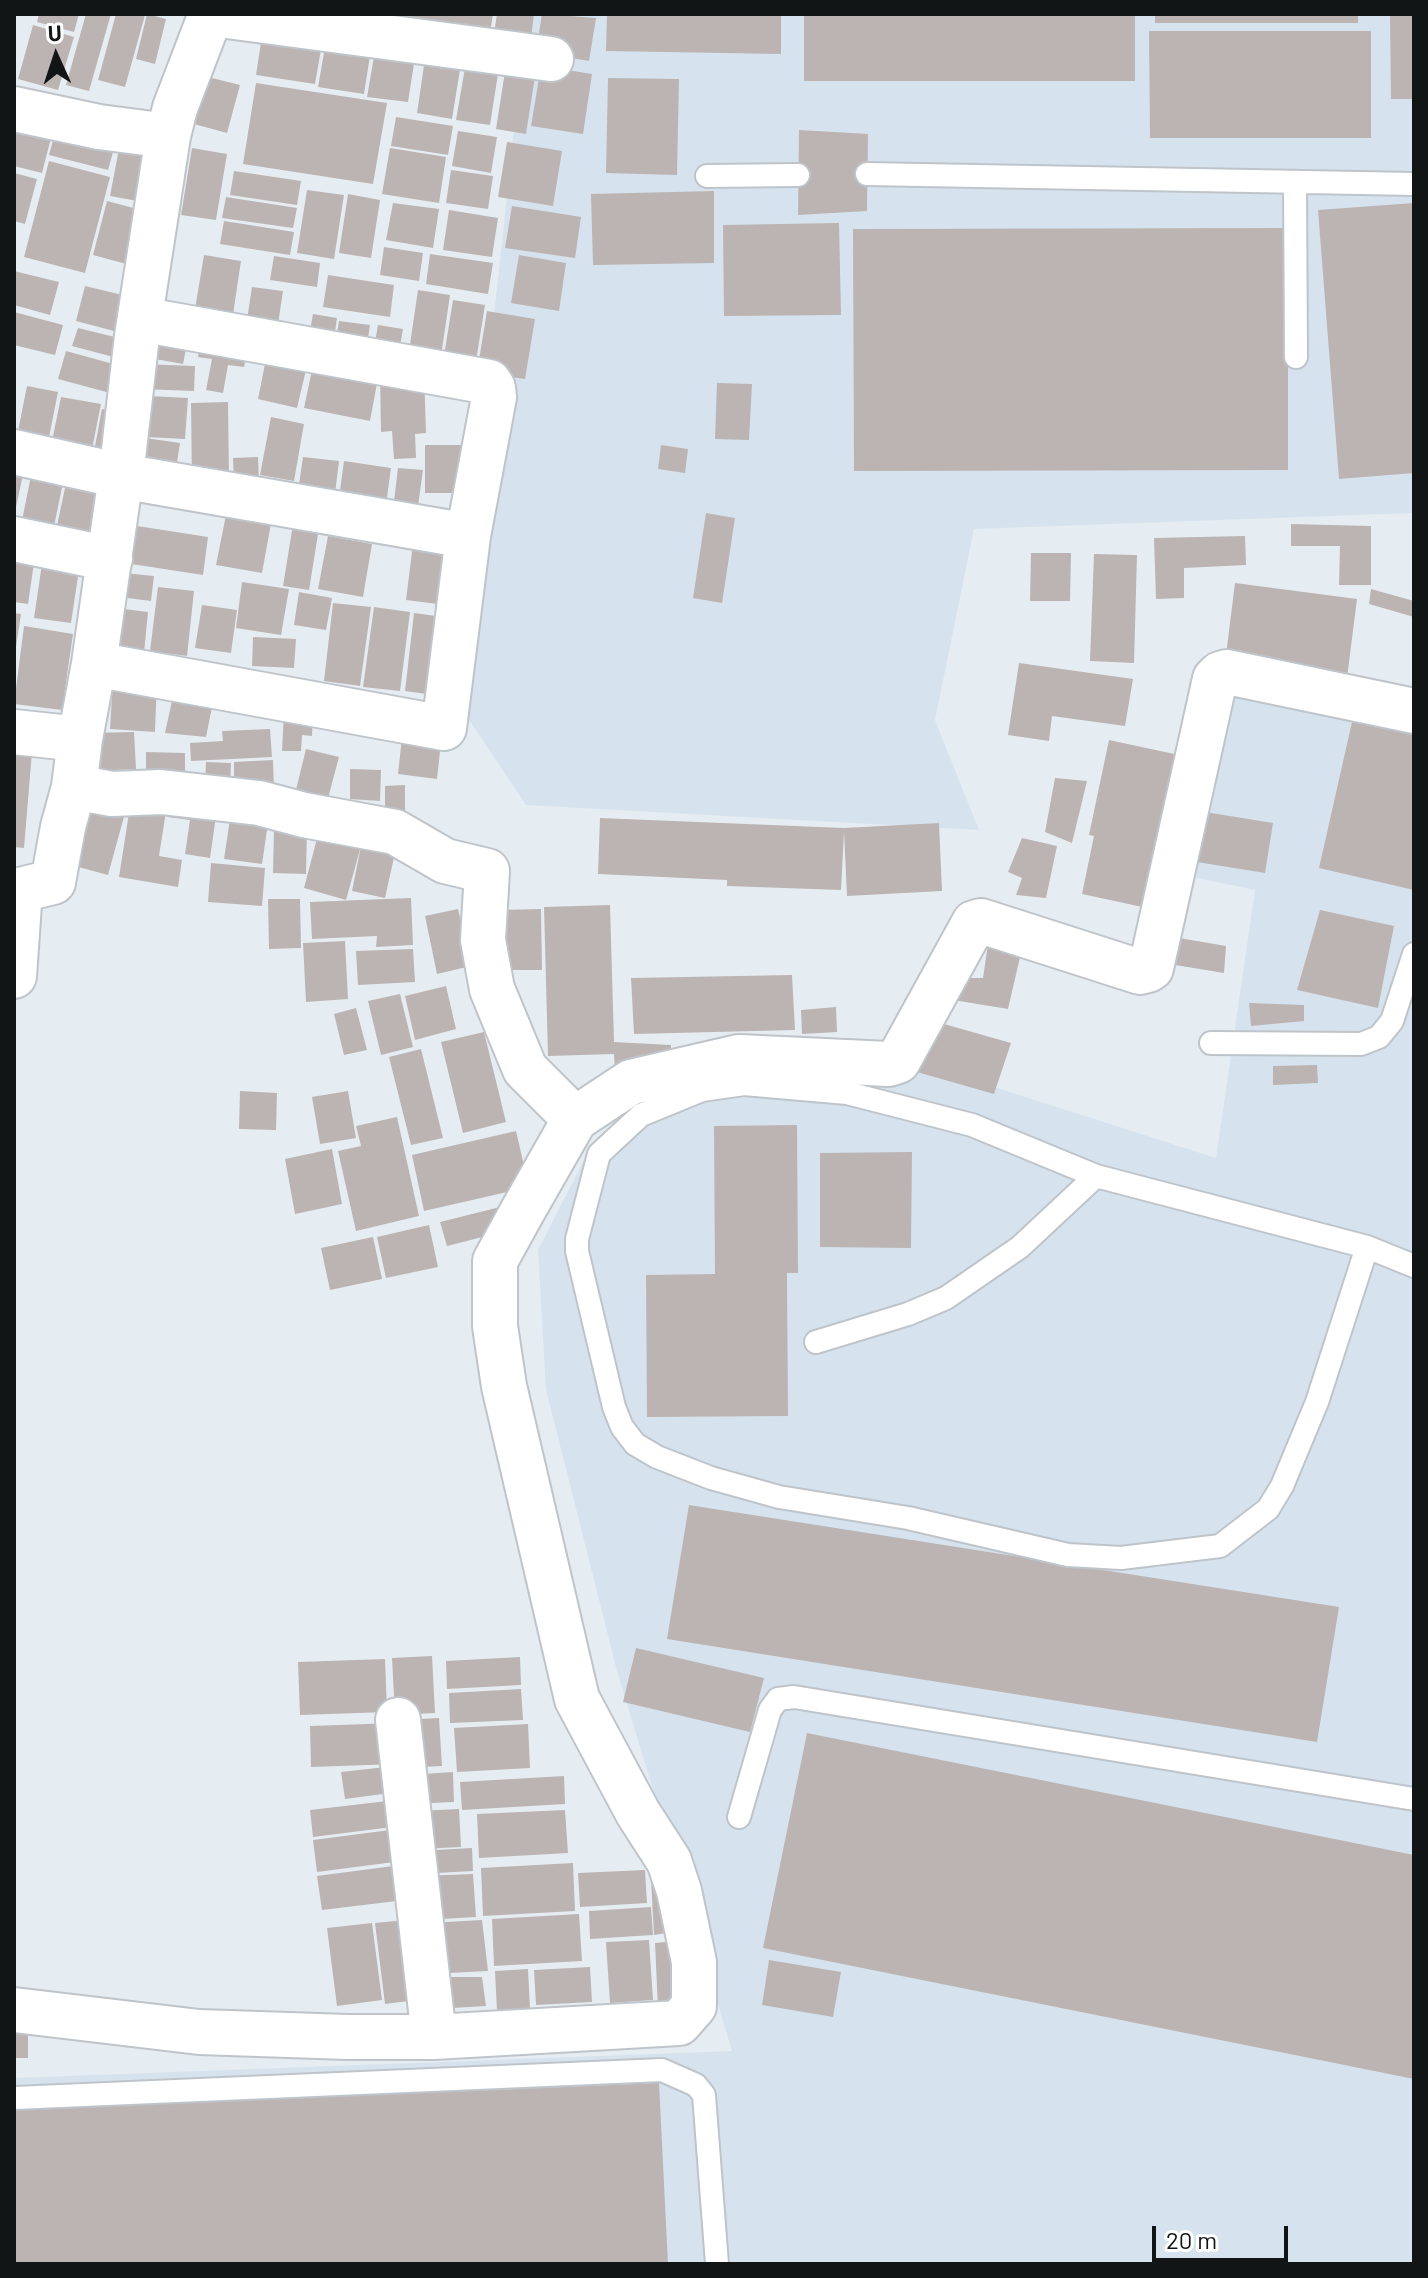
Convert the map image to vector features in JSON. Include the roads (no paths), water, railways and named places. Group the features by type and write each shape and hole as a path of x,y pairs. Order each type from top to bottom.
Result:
{"street":[{"path":"14,976 20,890 53,882 74,787 110,559 140,319 168,136 175,108 211,14 551,59"},
{"path":"14,109 99,127 168,136"},
{"path":"94,664 444,728 468,536 494,397 489,382 140,319"},
{"path":"14,452 121,476 468,536"},
{"path":"14,539 110,559"},
{"path":"14,2010 199,2032 434,2037 679,2023 694,2006 694,1962 679,1891 669,1861 638,1813 577,1699 504,1386 497,1341 495,1261 575,1119 631,1082 739,1057 889,1064 898,1061 974,923 981,921 1140,972 1151,968 1215,679 1220,674 1227,672 1414,711"},
{"path":"14,732 80,739"},
{"path":"74,787 112,794 161,792 259,803 395,832 445,861 487,871 483,940 492,989 525,1069 575,1119"},
{"path":"398,1720 434,2037"}],"lane":[{"path":"867,174 1414,184"},
{"path":"707,176 798,175"},
{"path":"1295,182 1296,357"},
{"path":"1211,1043 1361,1044 1379,1037 1392,1021 1414,954"},
{"path":"1367,1247 1317,1402 1282,1486 1268,1509 1220,1546 1121,1558 1068,1555 908,1518 779,1497 711,1478 657,1457 635,1444 622,1427 607,1383 578,1262 577,1239 599,1154 641,1115 702,1090 744,1084 847,1093 972,1125 1096,1176 1367,1247 1414,1266"},
{"path":"816,1342 908,1314 946,1298 1020,1247 1096,1176"},
{"path":"739,1817 770,1710 778,1699 794,1697 1414,1799"},
{"path":"14,2098 662,2070 696,2085 704,2095 717,2264"}]}
